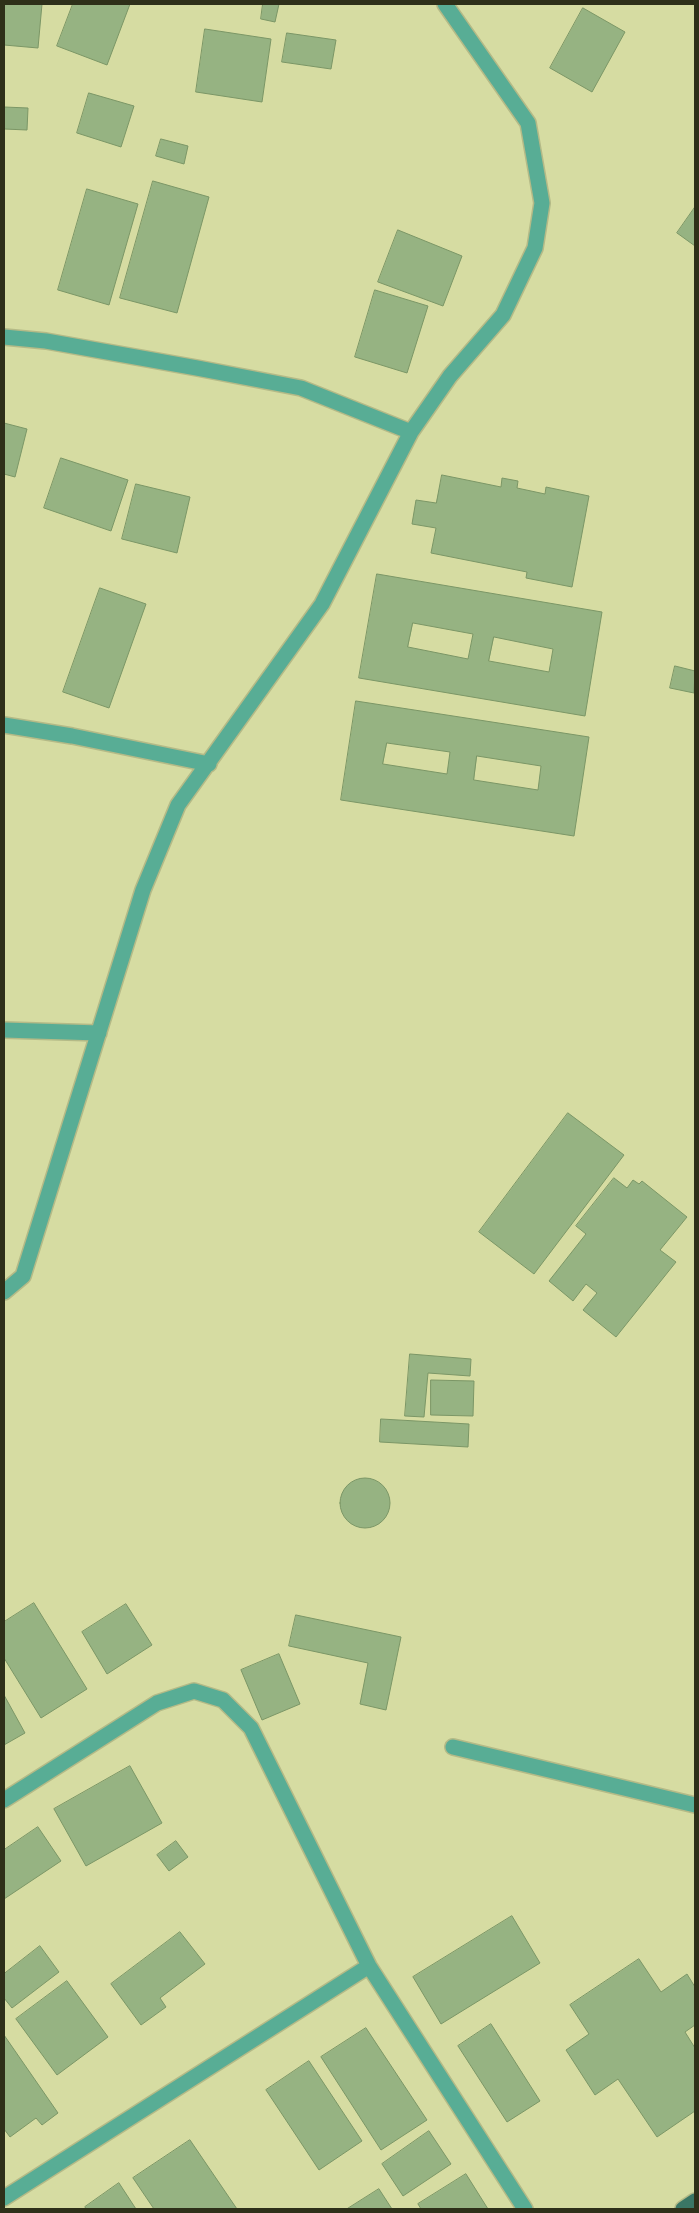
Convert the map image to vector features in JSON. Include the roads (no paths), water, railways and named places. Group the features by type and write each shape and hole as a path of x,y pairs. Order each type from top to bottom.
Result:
{"main road":[{"path":"683,2209 695,2201"}],"street":[{"path":"4,1292 23,1276 143,890 178,805 322,604 411,432 450,376 503,315 535,248 542,203 528,123 445,4"},
{"path":"4,337 46,341 301,388 411,432"},
{"path":"4,725 72,736 209,764"},
{"path":"4,1030 99,1033"},
{"path":"4,1800 157,1703 194,1691 223,1700 252,1728 369,1966 525,2209"},
{"path":"453,1748 695,1805"},
{"path":"4,2198 369,1966"}]}
